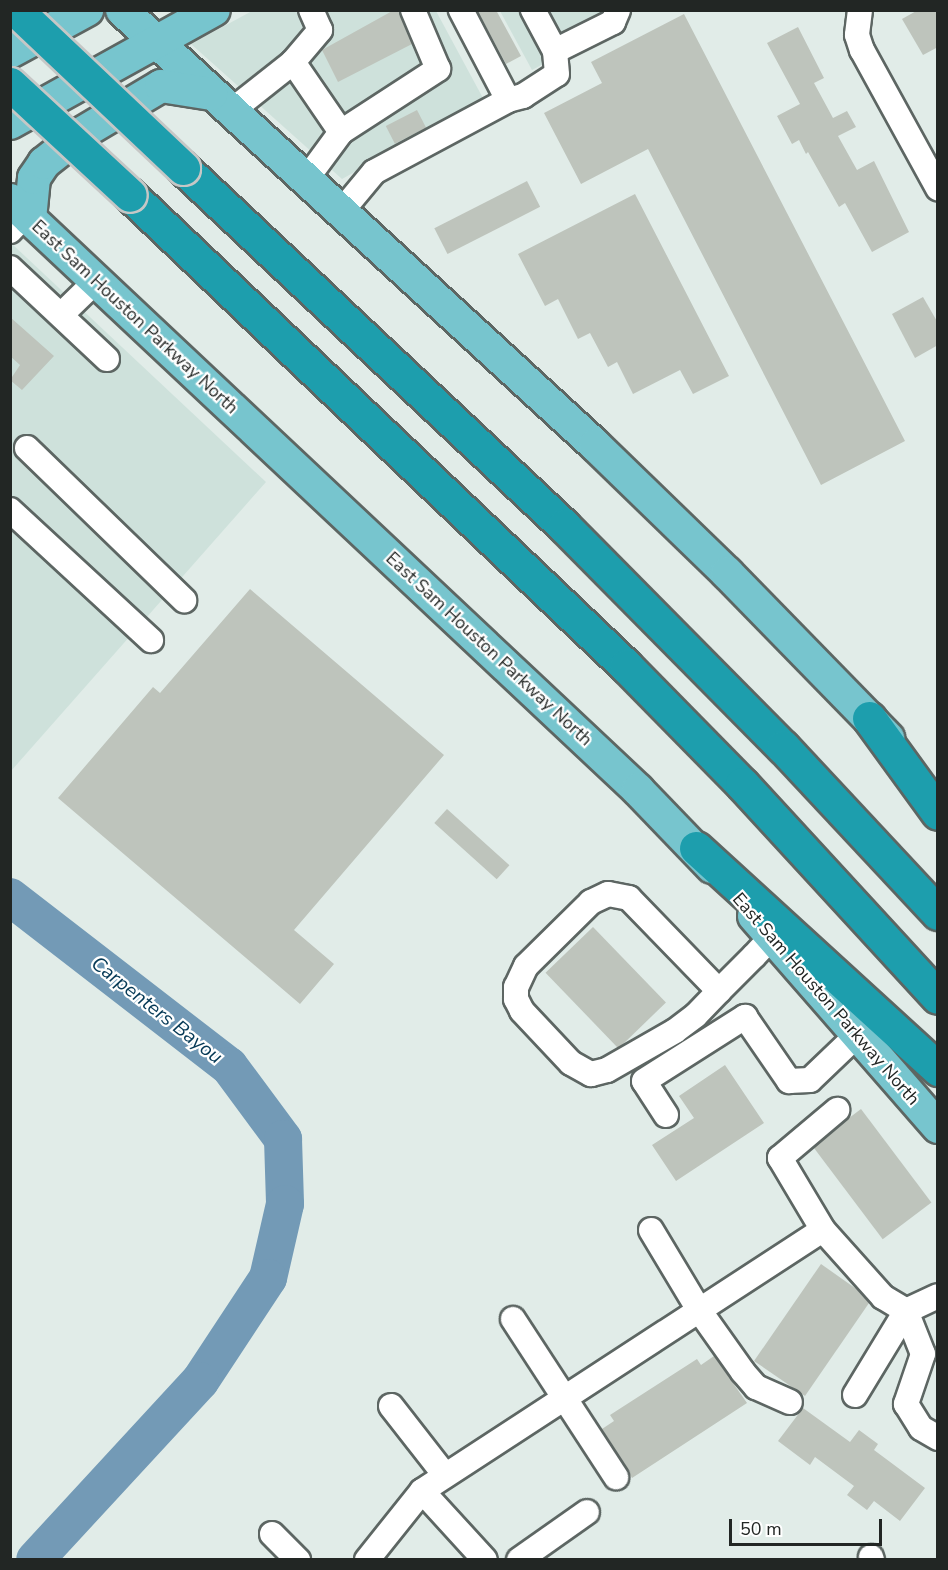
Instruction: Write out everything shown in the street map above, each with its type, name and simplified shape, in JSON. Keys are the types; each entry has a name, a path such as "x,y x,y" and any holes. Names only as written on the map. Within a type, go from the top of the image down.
{"highway":[{"path":"16,10 564,526 783,747 938,913"},
{"path":"10,84 626,666 742,784 938,997"},
{"path":"869,718 938,813"},
{"path":"696,848 938,1069"}],"main road":[{"path":"10,52 87,10"},
{"path":"122,10 305,181 595,445 869,718 938,791"},
{"path":"10,123 214,10"},
{"path":"19,216 34,178 44,163 82,133 162,86 221,103"},
{"name":"East Sam Houston Parkway North","path":"19,216 97,280 696,848 856,1036 938,1127"}],"street":[{"path":"221,103 293,62 320,30 311,10"},
{"path":"305,181 341,132 438,69 412,10"},
{"path":"461,10 508,100"},
{"path":"340,213 374,172 508,100 523,96 557,74 555,51 533,10"},
{"path":"555,51 613,22 618,10"},
{"path":"859,14 857,35 862,50 938,188"},
{"path":"293,62 341,132"},
{"path":"10,268 107,358"},
{"path":"61,315 97,280"},
{"path":"27,448 184,600"},
{"path":"10,510 151,640"},
{"path":"719,991 629,898 608,894 591,902 526,966 516,987 516,999 522,1011 571,1063 591,1074 607,1070 675,1031 719,991 772,937"},
{"path":"666,1115 644,1081 745,1017 789,1082 810,1080 856,1036"},
{"path":"837,1110 780,1158 823,1230 883,1297 906,1311 923,1354 906,1404 921,1428 938,1438"},
{"path":"651,1230 699,1310 756,1387 790,1402"},
{"path":"367,1560 422,1491 823,1230"},
{"path":"855,1395 906,1311 938,1296"},
{"path":"513,1319 562,1400 616,1477"},
{"path":"392,1406 445,1475"},
{"path":"422,1491 485,1560"},
{"path":"519,1560 587,1512"},
{"path":"272,1534 298,1560"}],"shaded area":[{"path":"252,11 436,11 484,100 342,179 191,44"},
{"path":"500,11 628,11 631,17 532,70"},
{"path":"11,243 266,482 11,771"}],"building":[{"path":"394,10 399,10 412,44 338,82 322,50"},
{"path":"477,10 496,10 521,56 506,64"},
{"path":"918,10 938,10 938,47 923,55 902,19"},
{"path":"684,14 905,441 821,485 648,149 581,184 544,113 602,83 591,62"},
{"path":"798,27 824,78 814,83 833,118 847,111 856,127 838,136 857,170 874,161 909,232 872,252 845,203 839,207 808,152 806,154 799,140 792,144 777,116 800,104 767,43"},
{"path":"417,110 426,128 395,144 386,126"},
{"path":"527,181 540,207 448,254 434,228"},
{"path":"635,194 729,376 693,394 680,370 633,394 617,362 608,367 590,333 578,339 558,299 545,306 518,254"},
{"path":"923,297 938,323 938,345 915,358 892,314"},
{"path":"10,317 54,356 22,390 10,380 20,365 10,356"},
{"path":"250,589 444,755 294,930 334,964 300,1004 58,798 153,687 160,693"},
{"path":"447,809 509,865 497,879 434,823"},
{"path":"593,927 666,1003 618,1048 546,973"},
{"path":"725,1065 764,1123 676,1181 652,1145 694,1118 679,1096"},
{"path":"861,1109 931,1202 883,1239 812,1146"},
{"path":"821,1264 855,1288 869,1303 805,1396 754,1361"},
{"path":"714,1356 747,1403 632,1478 602,1429 614,1421 610,1415 697,1359 701,1365"},
{"path":"803,1408 850,1442 859,1430 878,1444 874,1450 925,1488 900,1521 874,1501 867,1510 847,1495 854,1486 815,1457 810,1465 778,1441"}],"waterway":[{"name":"Carpenters Bayou","path":"10,897 229,1066 283,1139 285,1204 268,1278 200,1381 35,1560"}]}
